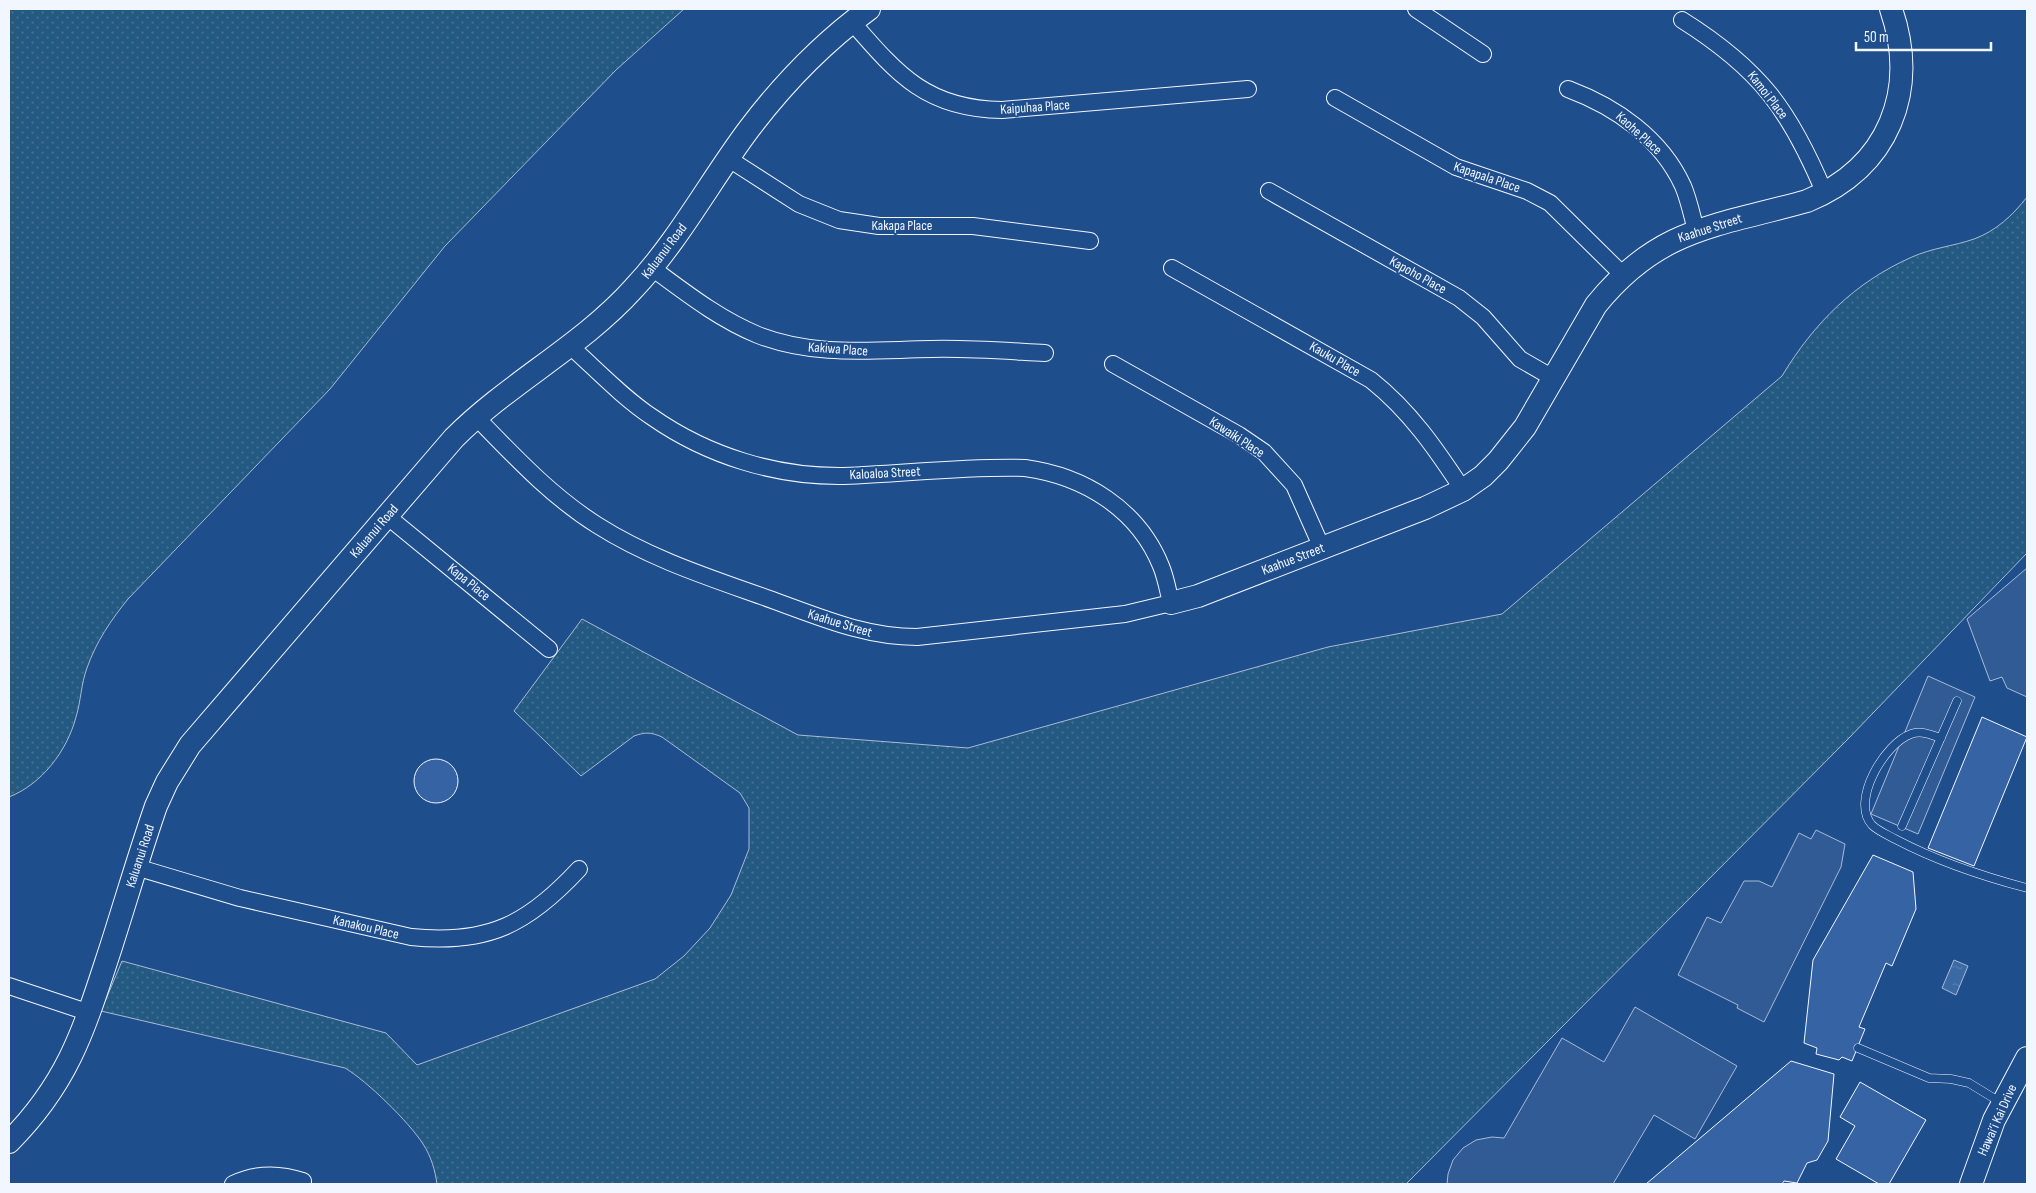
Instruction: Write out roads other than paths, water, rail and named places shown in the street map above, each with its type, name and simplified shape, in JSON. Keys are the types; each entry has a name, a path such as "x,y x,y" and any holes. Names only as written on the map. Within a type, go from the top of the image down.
{"street":[{"path":"1416,9 1483,54"},
{"name":"Kaahue Street","path":"476,417 551,491 597,525 622,540 678,566 851,628 882,635 934,636 1125,614 1198,596 1425,508 1463,490 1488,471 1513,445 1596,305 1623,275 1654,250 1696,230 1807,201 1825,194 1842,184 1870,157 1881,141 1894,115 1901,87 1903,68 1898,28 1891,9"},
{"name":"Kaipuhaa Place","path":"860,16 888,64 912,84 940,99 970,108 1002,110 1248,89"},
{"name":"Kaluanui Road","path":"9,1142 35,1114 54,1088 79,1042 160,798 190,745 443,450 476,417 513,386 569,345 613,309 652,268 748,129 802,68 860,16"},
{"name":"Kamoi Place","path":"1682,20 1746,66 1768,90 1800,140 1825,194"},
{"name":"Kaohe Place","path":"1568,89 1614,111 1653,143 1675,170 1684,188 1696,230"},
{"name":"Kapapala Place","path":"1335,98 1456,167 1527,190 1550,203 1623,275"},
{"name":"Kakapa Place","path":"729,159 799,204 833,217 860,224 899,227 973,226 1090,241"},
{"name":"Kapoho Place","path":"1269,191 1459,298 1483,317 1520,359 1552,378"},
{"name":"Kakiwa Place","path":"652,268 698,302 737,326 804,348 843,352 932,348 1045,353"},
{"name":"Kauku Place","path":"1172,268 1371,380 1389,394 1417,423 1463,490"},
{"name":"Kaloaloa Street","path":"569,345 651,417 701,446 756,465 785,471 843,476 1025,468 1054,473 1081,483 1114,504 1142,533 1162,568 1171,603"},
{"name":"Kawaiki Place","path":"1113,364 1239,435 1264,452 1294,485 1322,548"},
{"name":"Kapa Place","path":"387,516 549,649"},
{"name":"Kanakou Place","path":"136,867 240,898 411,937 438,940 478,936 515,922 549,900 579,869"},
{"path":"9,986 90,1012"},
{"name":"Hawai’i Kai Drive","path":"1971,1184 1981,1152 2002,1103 2027,1058"},
{"path":"233,1184 266,1175 291,1177 303,1181"}],"lane":[{"path":"1902,826 1956,701"},
{"path":"1941,738 1920,732 1904,737 1887,755 1868,783 1863,803 1865,814 1878,829 1922,853 1991,879 2027,888"},
{"path":"1858,1048 1929,1078 1951,1078 1969,1083 2002,1103"}],"water":[{"path":"1954,960 1968,966 1956,995 1942,988"}]}
